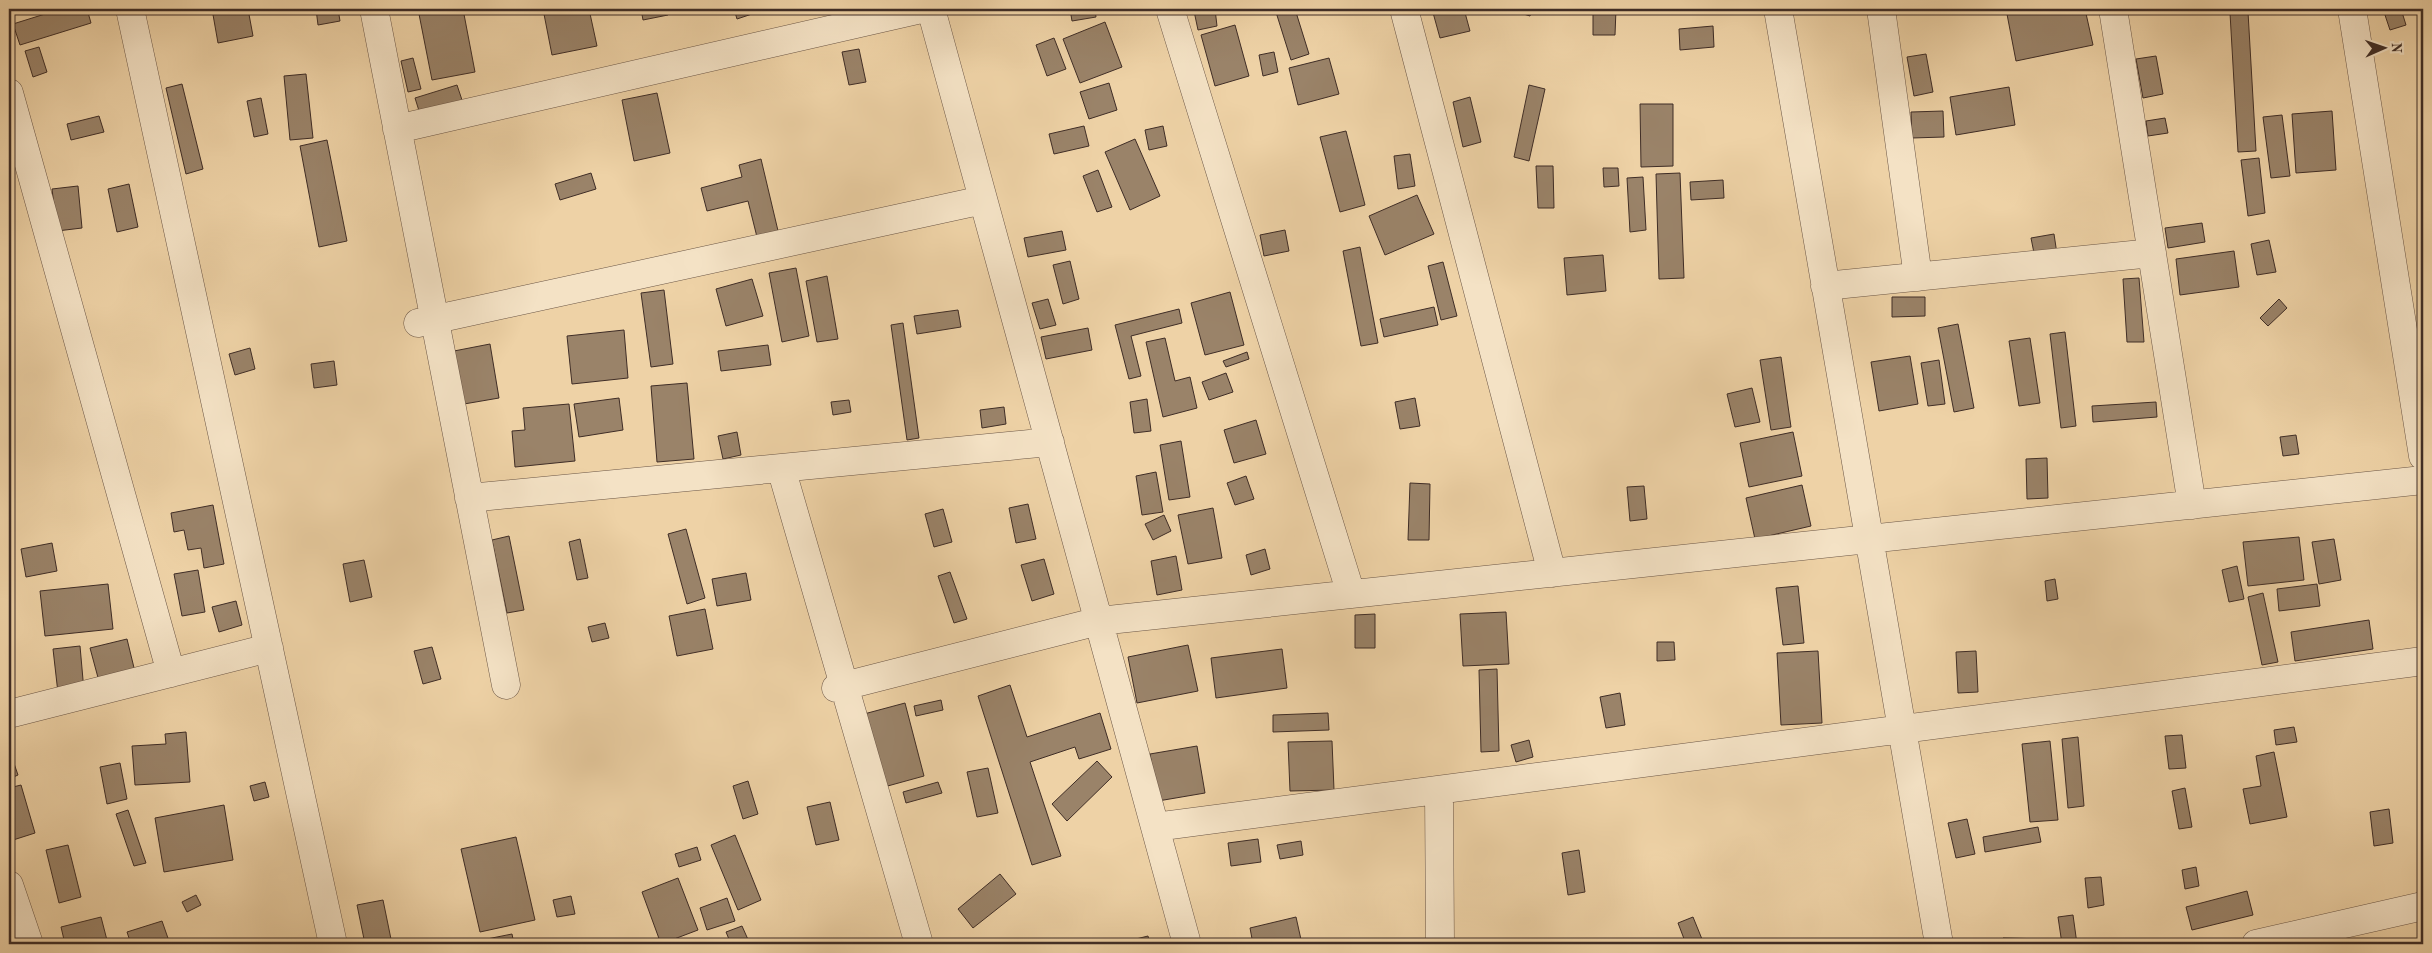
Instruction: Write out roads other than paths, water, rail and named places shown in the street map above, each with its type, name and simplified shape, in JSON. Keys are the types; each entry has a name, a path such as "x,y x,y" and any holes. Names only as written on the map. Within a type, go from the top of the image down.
{"street":[{"path":"130,9 333,944"},
{"path":"374,9 397,129 426,321 469,498 506,685"},
{"path":"397,129 921,9"},
{"path":"930,9 1188,944"},
{"path":"1170,9 1351,594"},
{"path":"1404,9 1552,573"},
{"path":"1778,9 1939,944"},
{"path":"1881,9 1918,277"},
{"path":"2113,9 2192,505"},
{"path":"2352,9 2423,456"},
{"path":"9,93 171,673"},
{"path":"426,321 983,200"},
{"path":"1826,286 2152,253"},
{"path":"469,498 1050,442"},
{"path":"782,468 840,687 919,944"},
{"path":"840,687 1099,621 2423,480"},
{"path":"9,714 269,648"},
{"path":"1155,827 2423,661"},
{"path":"1439,790 1440,944"},
{"path":"9,885 29,944"},
{"path":"2256,944 2423,906"}]}
